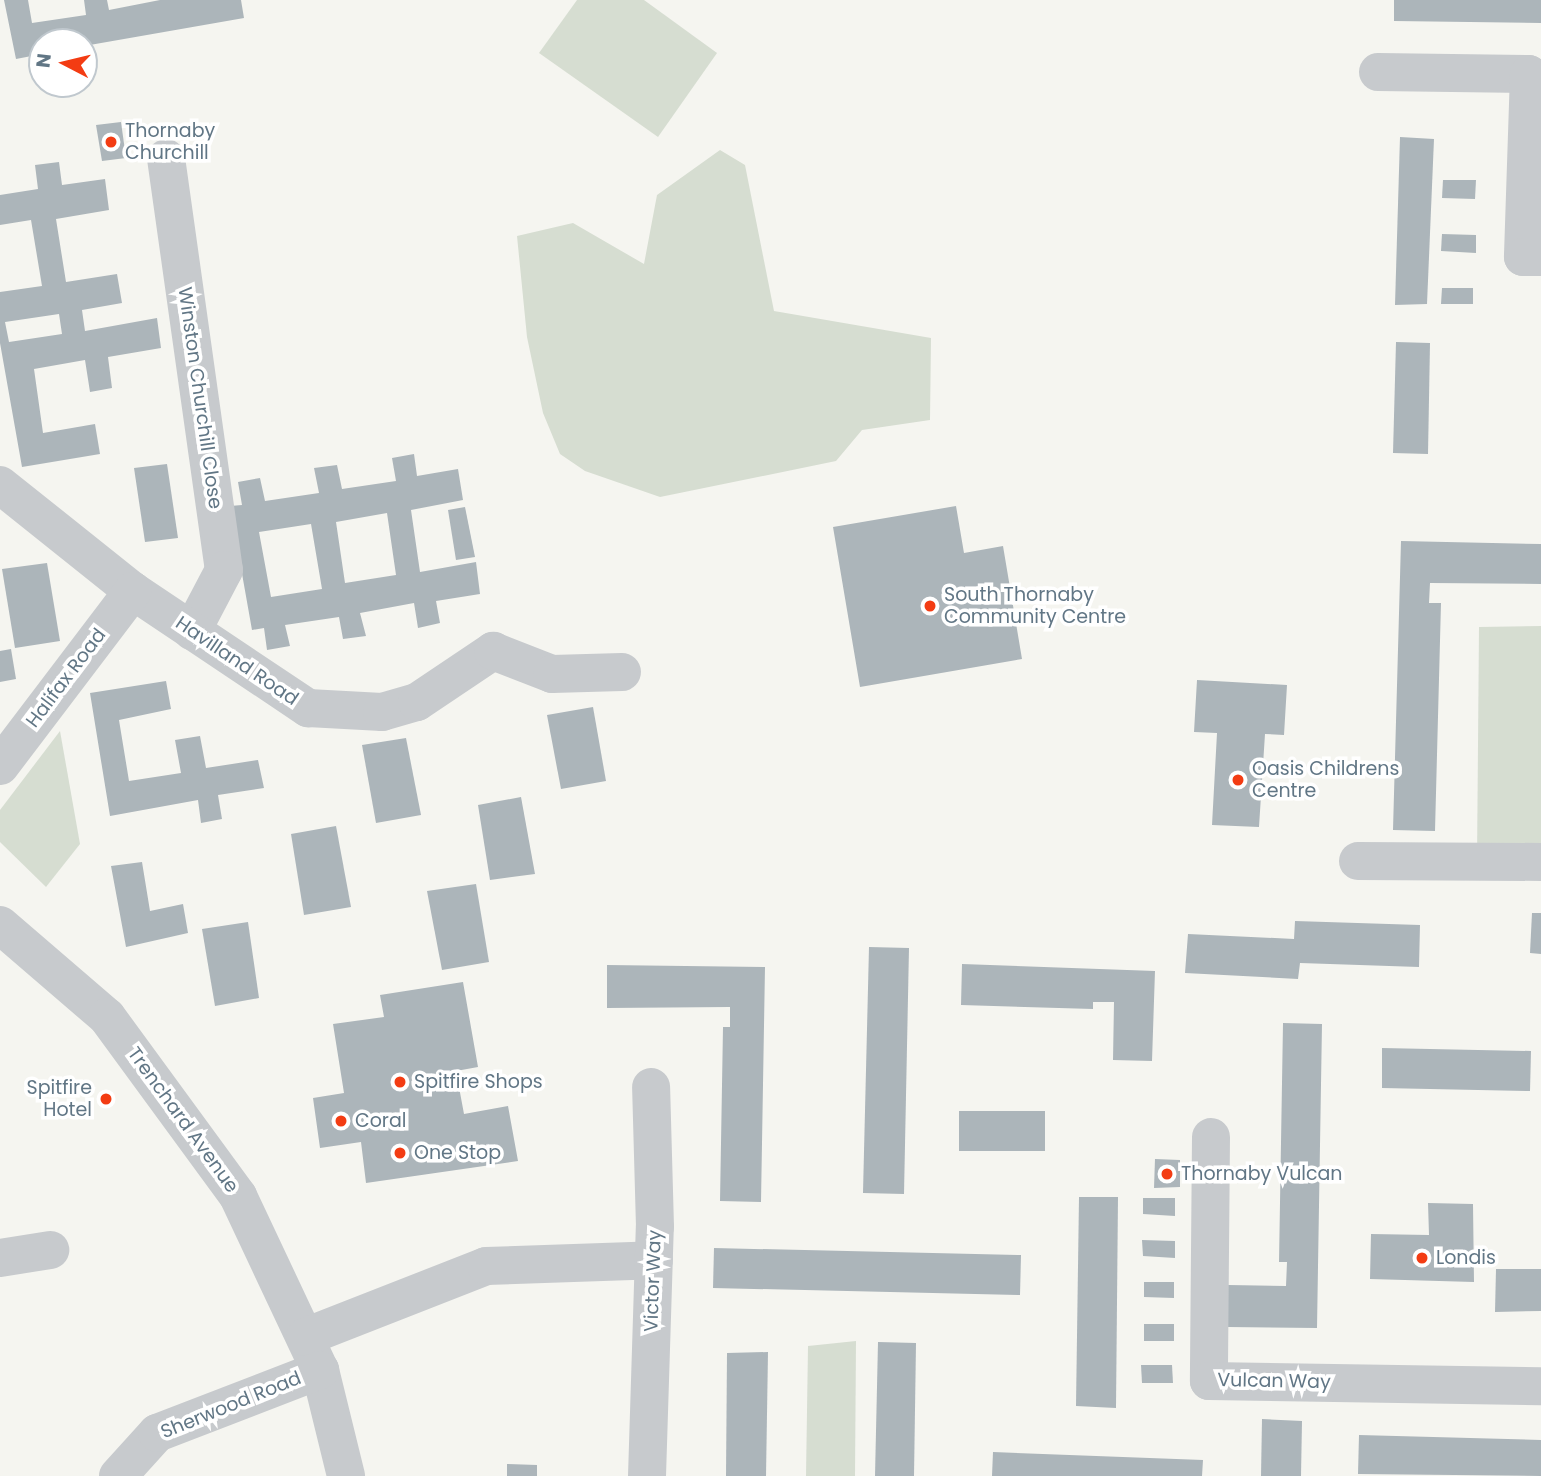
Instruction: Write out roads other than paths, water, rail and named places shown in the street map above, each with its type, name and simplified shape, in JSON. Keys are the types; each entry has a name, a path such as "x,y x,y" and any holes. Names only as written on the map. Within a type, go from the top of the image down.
{"street":[{"path":"1378,72 1528,74 1523,257 1541,257"},
{"name":"Winston Churchill Close","path":"166,158 224,570 192,631"},
{"name":"Havilland Road","path":"0,485 133,591 308,708 341,713 417,702 493,651 552,674 622,672"},
{"name":"Halifax Road","path":"0,766 133,591"},
{"path":"1358,860 1541,862"},
{"name":"Trenchard Avenue","path":"0,925 107,1017 192,1128 238,1196 312,1354 346,1476"},
{"name":"Victor Way","path":"647,1476 654,1260 651,1087"},
{"name":"Vulcan Way","path":"1210,1137 1209,1381 1541,1386"},
{"path":"0,1258 50,1250"},
{"name":"Sherwood Road","path":"118,1476 157,1433 486,1266 654,1260"}],"place":[{"name":"Thornaby Churchill","path":"111,142"},
{"name":"South Thornaby Community Centre","path":"930,606"},
{"name":"Oasis Childrens Centre","path":"1238,780"},
{"name":"Spitfire Shops","path":"400,1082"},
{"name":"Spitfire Hotel","path":"106,1099"},
{"name":"Coral","path":"341,1121"},
{"name":"One Stop","path":"400,1153"},
{"name":"Thornaby Vulcan","path":"1167,1174"},
{"name":"Londis","path":"1422,1258"}]}
